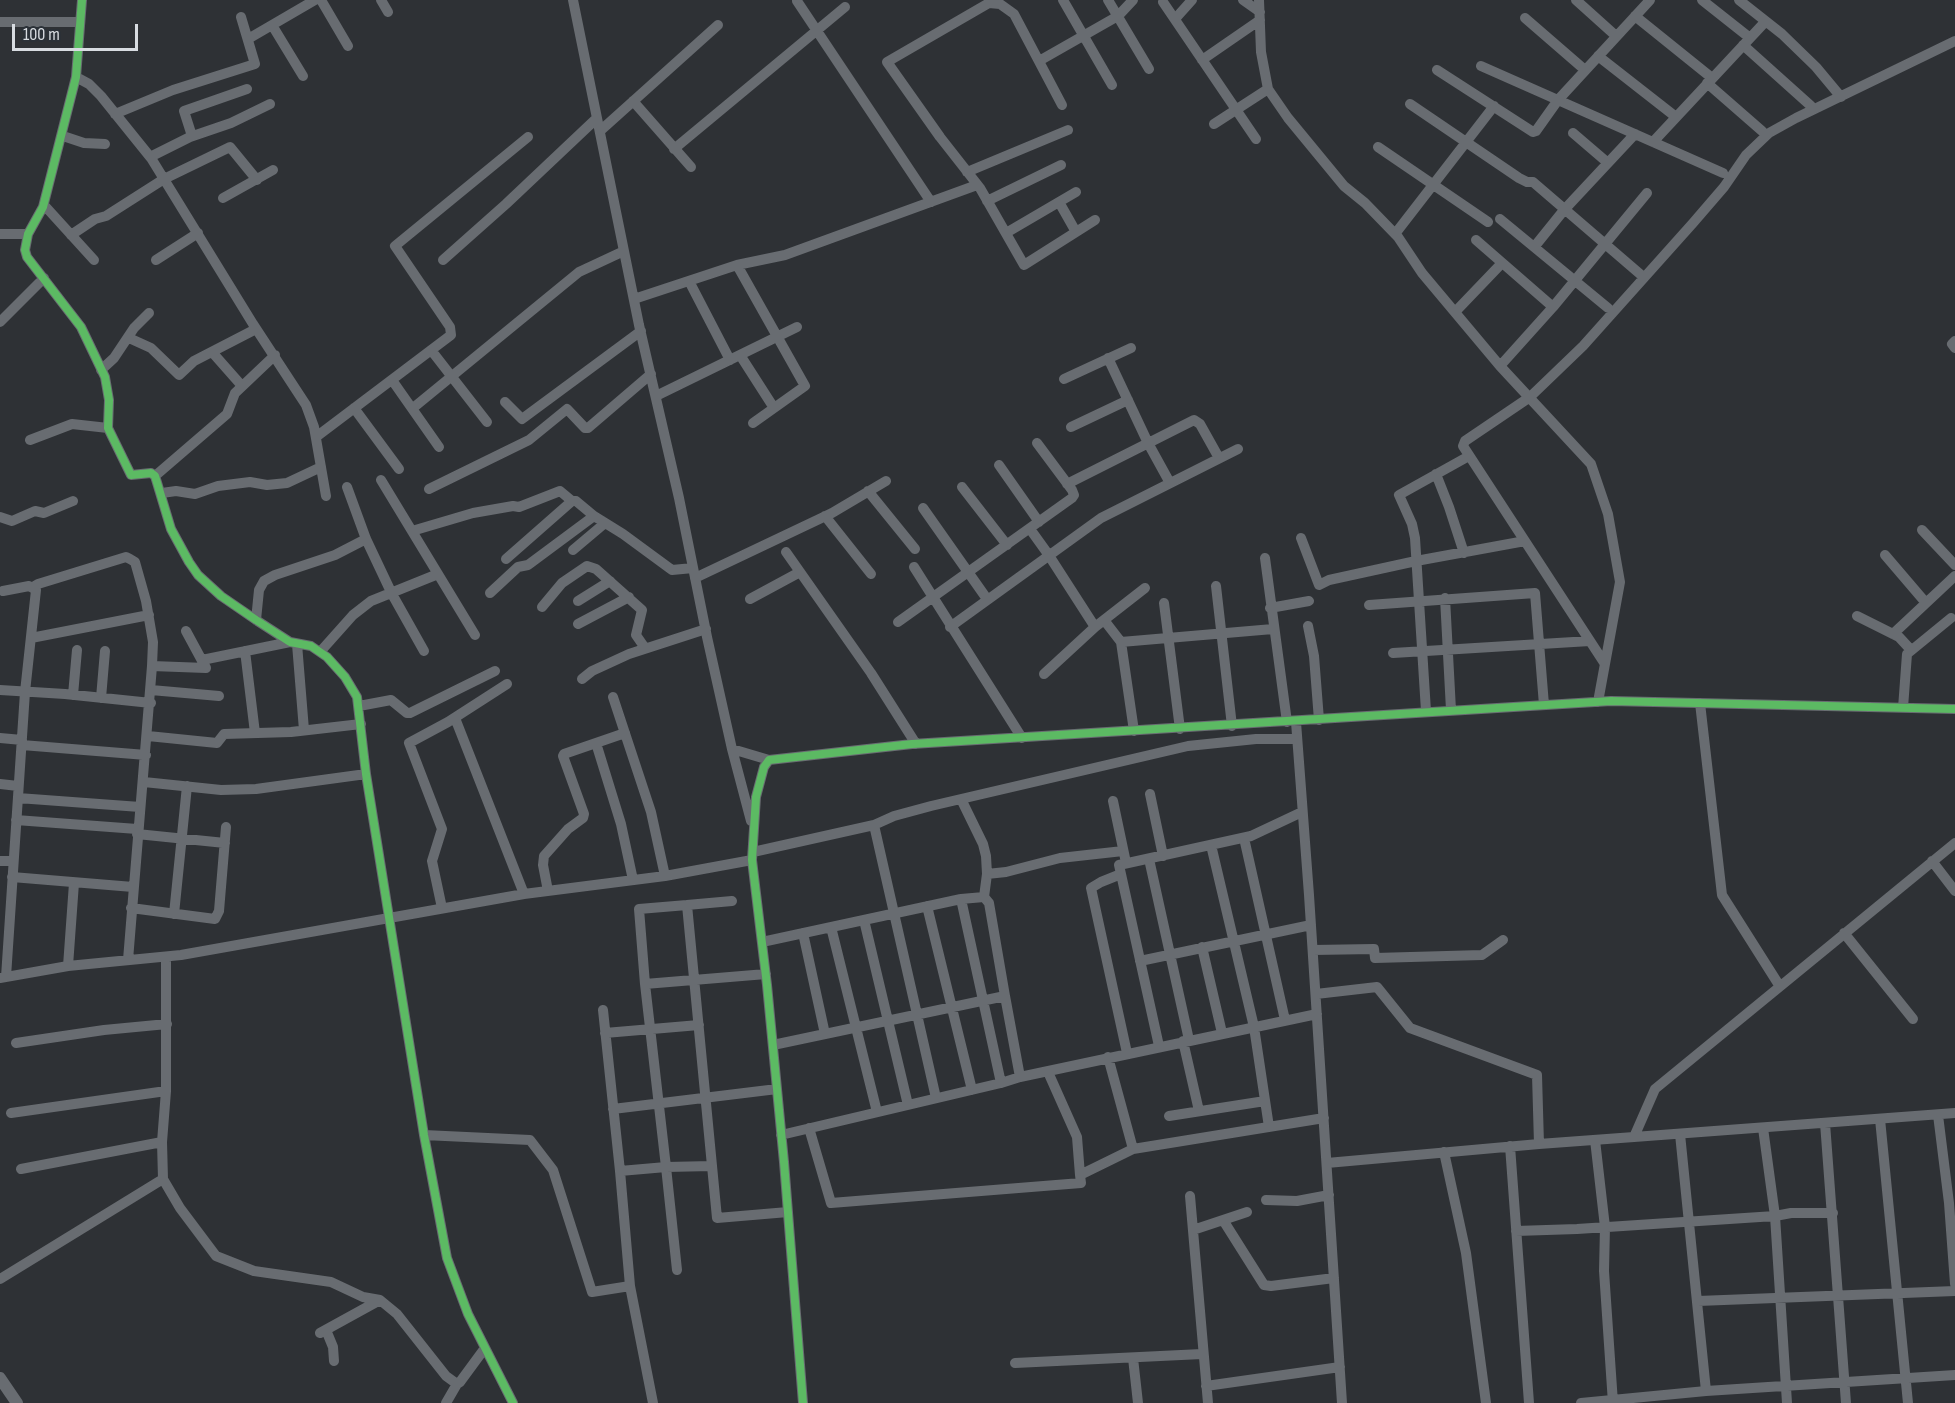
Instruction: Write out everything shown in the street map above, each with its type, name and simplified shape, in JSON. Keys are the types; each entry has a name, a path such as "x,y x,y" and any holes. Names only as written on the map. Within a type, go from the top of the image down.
{"street":[{"path":"82,0 76,77 44,205 28,234 25,250 27,257 81,327 105,377 108,428 131,475 151,473 155,476 171,529 189,562 221,596 293,643"},
{"path":"248,39 315,0"},
{"path":"321,0 348,46"},
{"path":"381,0 388,12"},
{"path":"573,0 634,299 732,749 753,830"},
{"path":"1063,0 1112,85"},
{"path":"1108,0 1149,69"},
{"path":"1039,61 1118,16 1133,0"},
{"path":"1175,19 1192,0"},
{"path":"1243,0 1260,16"},
{"path":"1259,0 1261,52 1268,89 1297,130 1344,186 1365,203 1395,234 1422,273 1500,366 1591,464 1608,514 1620,582 1598,702"},
{"path":"1576,0 1616,36"},
{"path":"1702,0 1811,106"},
{"path":"1739,0 1782,34 1816,67 1841,97"},
{"path":"797,1 931,202"},
{"path":"1437,70 1533,132 1558,100 1648,1"},
{"path":"1163,2 1256,139"},
{"path":"1062,105 1014,14 1000,4 989,3 887,62 977,185 1024,264 1095,220"},
{"path":"674,149 845,7"},
{"path":"1202,60 1260,16"},
{"path":"1635,16 1710,81 1762,131"},
{"path":"115,114 173,90 255,64 241,17"},
{"path":"1525,18 1585,70"},
{"path":"0,21 80,22"},
{"path":"1653,142 1765,22"},
{"path":"272,25 303,76"},
{"path":"600,131 718,25"},
{"path":"1605,664 1463,447 1465,441 1530,397 1598,331 1718,195 1746,155 1773,130 1955,41"},
{"path":"1598,56 1676,117"},
{"path":"1481,66 1723,173"},
{"path":"76,77 89,84 150,157 256,329 306,405 316,437 326,496"},
{"path":"192,136 184,111 247,89"},
{"path":"1214,124 1268,89"},
{"path":"633,101 691,167"},
{"path":"150,157 192,136 231,123 270,104"},
{"path":"1410,104 1519,178 1533,182 1640,274"},
{"path":"1395,234 1494,106"},
{"path":"443,260 597,118"},
{"path":"967,172 1068,130"},
{"path":"1573,133 1608,163"},
{"path":"1534,246 1564,210 1635,134"},
{"path":"63,136 84,143 105,144"},
{"path":"316,437 451,335 452,332 395,246 528,137"},
{"path":"71,235 94,219 106,216 164,179 230,147 257,180"},
{"path":"1378,147 1534,246 1608,308"},
{"path":"987,201 1061,165"},
{"path":"223,198 273,170"},
{"path":"634,299 737,265 785,255 977,185"},
{"path":"1006,233 1076,192"},
{"path":"1500,366 1576,280 1647,193"},
{"path":"1059,202 1076,232"},
{"path":"44,205 94,260"},
{"path":"156,260 198,233"},
{"path":"0,234 28,234"},
{"path":"1476,240 1553,307"},
{"path":"413,408 579,272 624,251"},
{"path":"1456,311 1502,263"},
{"path":"737,265 805,386 753,423"},
{"path":"0,322 44,278"},
{"path":"689,281 735,357 774,408"},
{"path":"101,370 114,358 134,328 149,313"},
{"path":"656,396 797,327"},
{"path":"129,338 151,348 179,375 194,361 256,329"},
{"path":"505,402 522,419 641,331"},
{"path":"1955,341 1952,344 1955,348"},
{"path":"1064,379 1131,348"},
{"path":"431,350 487,422"},
{"path":"212,352 242,386"},
{"path":"155,476 226,414 235,393 275,355"},
{"path":"1108,358 1148,443 1170,483"},
{"path":"429,489 529,440 567,409 585,428 588,428 651,374"},
{"path":"392,380 439,447"},
{"path":"1071,427 1128,400"},
{"path":"354,408 399,469"},
{"path":"1067,483 1194,420 1200,424 1219,458"},
{"path":"30,440 72,424 108,428"},
{"path":"898,622 1072,498 1074,495 1067,483 1037,443"},
{"path":"950,627 1048,554 1101,518 1238,448"},
{"path":"1426,711 1412,524 1399,495 1469,456"},
{"path":"999,465 1039,522"},
{"path":"162,494 176,491 195,495 218,486 250,482 267,485 287,483 321,467"},
{"path":"1436,474 1464,553"},
{"path":"381,480 475,635"},
{"path":"412,531 473,513 519,507 560,491 672,570 694,573 825,516 886,481"},
{"path":"347,487 366,539 392,594 424,651"},
{"path":"962,487 1007,545"},
{"path":"868,491 915,549"},
{"path":"0,517 12,521 34,511 44,513 73,501"},
{"path":"506,559 572,501"},
{"path":"923,508 987,600"},
{"path":"490,593 518,567 528,565 594,516"},
{"path":"825,516 871,574"},
{"path":"573,550 605,523"},
{"path":"1030,529 1100,624 1121,642 1134,731"},
{"path":"1922,530 1955,565"},
{"path":"1301,538 1319,585 1329,580 1416,561 1525,541"},
{"path":"256,620 259,590 264,581 275,575 335,555 366,539"},
{"path":"786,552 871,673 916,744"},
{"path":"1885,555 1926,603"},
{"path":"1,589 33,587 126,557 135,562 149,615 153,642 148,736 137,832 128,960"},
{"path":"1265,558 1270,608 1297,740 1342,1403"},
{"path":"542,607 562,582 586,566 596,569 642,610 636,635 645,648"},
{"path":"914,567 1022,738"},
{"path":"750,599 800,572"},
{"path":"320,652 353,615 371,601 438,574"},
{"path":"1893,634 1955,576"},
{"path":"579,601 610,581"},
{"path":"1216,586 1232,726"},
{"path":"33,587 36,590 25,692 3,977 68,966 166,957 524,894 665,876 874,825 894,816 961,799 1188,746 1256,739 1297,740"},
{"path":"1044,674 1145,588"},
{"path":"1369,605 1535,593 1544,705"},
{"path":"578,624 628,597"},
{"path":"1445,598 1451,710"},
{"path":"1270,608 1309,601"},
{"path":"1164,603 1180,729"},
{"path":"31,638 149,615"},
{"path":"1857,616 1899,637 1911,650"},
{"path":"1903,708 1907,654 1951,618"},
{"path":"1308,626 1314,656 1319,720"},
{"path":"582,678 612,660 706,628"},
{"path":"1121,642 1274,629"},
{"path":"152,666 206,668 186,632"},
{"path":"1393,653 1590,641"},
{"path":"293,643 304,730"},
{"path":"202,660 293,643 311,646 327,657 345,677 357,697 366,774 424,1135 447,1258 468,1314 513,1403"},
{"path":"73,695 78,650"},
{"path":"101,698 105,651"},
{"path":"244,651 255,733"},
{"path":"358,706 391,700 410,713 495,671"},
{"path":"442,908 432,861 442,829 409,743 455,718 507,684"},
{"path":"0,690 150,703"},
{"path":"151,690 219,696"},
{"path":"613,697 651,812 665,876"},
{"path":"732,749 769,760 916,744 1598,702 1955,709"},
{"path":"1700,703 1722,895 1779,985"},
{"path":"455,718 524,894"},
{"path":"148,736 217,743 225,734 304,730 361,724"},
{"path":"548,891 543,865 544,856 568,829 583,818 584,814 563,756 566,752 625,733"},
{"path":"0,738 146,755"},
{"path":"596,743 621,824 633,880"},
{"path":"769,760 764,767 756,797 752,856 773,1045 803,1403"},
{"path":"144,782 221,790 256,789 366,774"},
{"path":"0,784 18,786"},
{"path":"174,914 187,786"},
{"path":"1150,794 1163,856"},
{"path":"18,798 140,807"},
{"path":"961,799 983,844 987,864 984,897 989,903 1020,1077"},
{"path":"1113,801 1126,864"},
{"path":"1159,1046 1119,866 1251,836 1302,812"},
{"path":"16,820 225,843"},
{"path":"874,825 936,1098"},
{"path":"131,908 211,919 217,916 226,827"},
{"path":"1244,838 1285,1020"},
{"path":"1634,1137 1655,1089 1955,843"},
{"path":"1211,845 1254,1027 1269,1127"},
{"path":"987,874 1006,872 1060,858 1123,850"},
{"path":"1149,859 1170,954 1199,1111"},
{"path":"0,861 13,861"},
{"path":"1932,861 1955,891"},
{"path":"1121,874 1091,888 1127,1053"},
{"path":"12,878 133,887"},
{"path":"68,966 74,883"},
{"path":"762,942 961,899 984,897"},
{"path":"961,899 1001,1083"},
{"path":"677,1270 645,984 639,909 732,901"},
{"path":"687,904 717,1218 788,1212"},
{"path":"927,906 972,1090"},
{"path":"864,920 908,1105"},
{"path":"1140,961 1311,925"},
{"path":"831,927 877,1112"},
{"path":"803,933 825,1034"},
{"path":"1844,933 1914,1019"},
{"path":"1313,950 1374,949 1375,958 1482,955 1503,940"},
{"path":"1202,948 1222,1033"},
{"path":"166,957 167,1024 166,1091 162,1142 163,1179 180,1208 216,1256 254,1271 331,1282 363,1298 380,1300 397,1314 446,1376 456,1384"},
{"path":"645,984 766,974"},
{"path":"1316,994 1377,987 1410,1028 1537,1075 1539,1144"},
{"path":"773,1045 1005,996"},
{"path":"603,1010 630,1287 653,1403"},
{"path":"781,1135 1020,1077 1317,1014"},
{"path":"16,1043 104,1030 167,1024"},
{"path":"605,1033 699,1024"},
{"path":"1108,1058 1133,1149"},
{"path":"809,1128 831,1203 1081,1183 1077,1137 1047,1072"},
{"path":"613,1109 777,1089"},
{"path":"12,1113 166,1091"},
{"path":"1169,1116 1265,1101"},
{"path":"1327,1163 1510,1146 1955,1113"},
{"path":"1938,1115 1949,1203 1955,1284"},
{"path":"1080,1175 1133,1149 1324,1118"},
{"path":"1880,1119 1908,1403"},
{"path":"1825,1123 1846,1403"},
{"path":"1763,1128 1775,1216 1787,1403"},
{"path":"1680,1134 1706,1391"},
{"path":"424,1135 530,1140 553,1170 592,1292 630,1287"},
{"path":"1595,1140 1605,1227 1604,1271 1613,1402"},
{"path":"21,1169 162,1142"},
{"path":"1510,1146 1529,1403"},
{"path":"1444,1152 1466,1252 1486,1403"},
{"path":"620,1171 712,1166"},
{"path":"0,1280 163,1179"},
{"path":"1266,1200 1297,1201 1329,1195"},
{"path":"1190,1196 1208,1403"},
{"path":"1193,1230 1247,1212"},
{"path":"1516,1231 1690,1223 1791,1213 1833,1213"},
{"path":"1223,1220 1264,1285 1334,1278"},
{"path":"1698,1301 1955,1291"},
{"path":"334,1360 333,1347 323,1331 380,1300"},
{"path":"446,1403 456,1384 460,1382 485,1348"},
{"path":"1016,1363 1202,1354"},
{"path":"1133,1358 1138,1403"},
{"path":"1206,1386 1340,1367"},
{"path":"1581,1403 1613,1402 1706,1391 1955,1375"},
{"path":"0,1378 17,1403"}],"cycle path":[{"path":"82,0 76,77 43,207 28,234 25,250 27,257 81,327 105,377 109,400 108,428 131,475 151,473 155,476 171,529 198,575 221,596 290,642 311,646 327,657 345,677 357,697 366,774 424,1135 447,1258 468,1314 513,1403"},
{"path":"803,1403 784,1162 752,860 756,797 764,767 769,760 912,744 1611,701 1955,709"}]}
